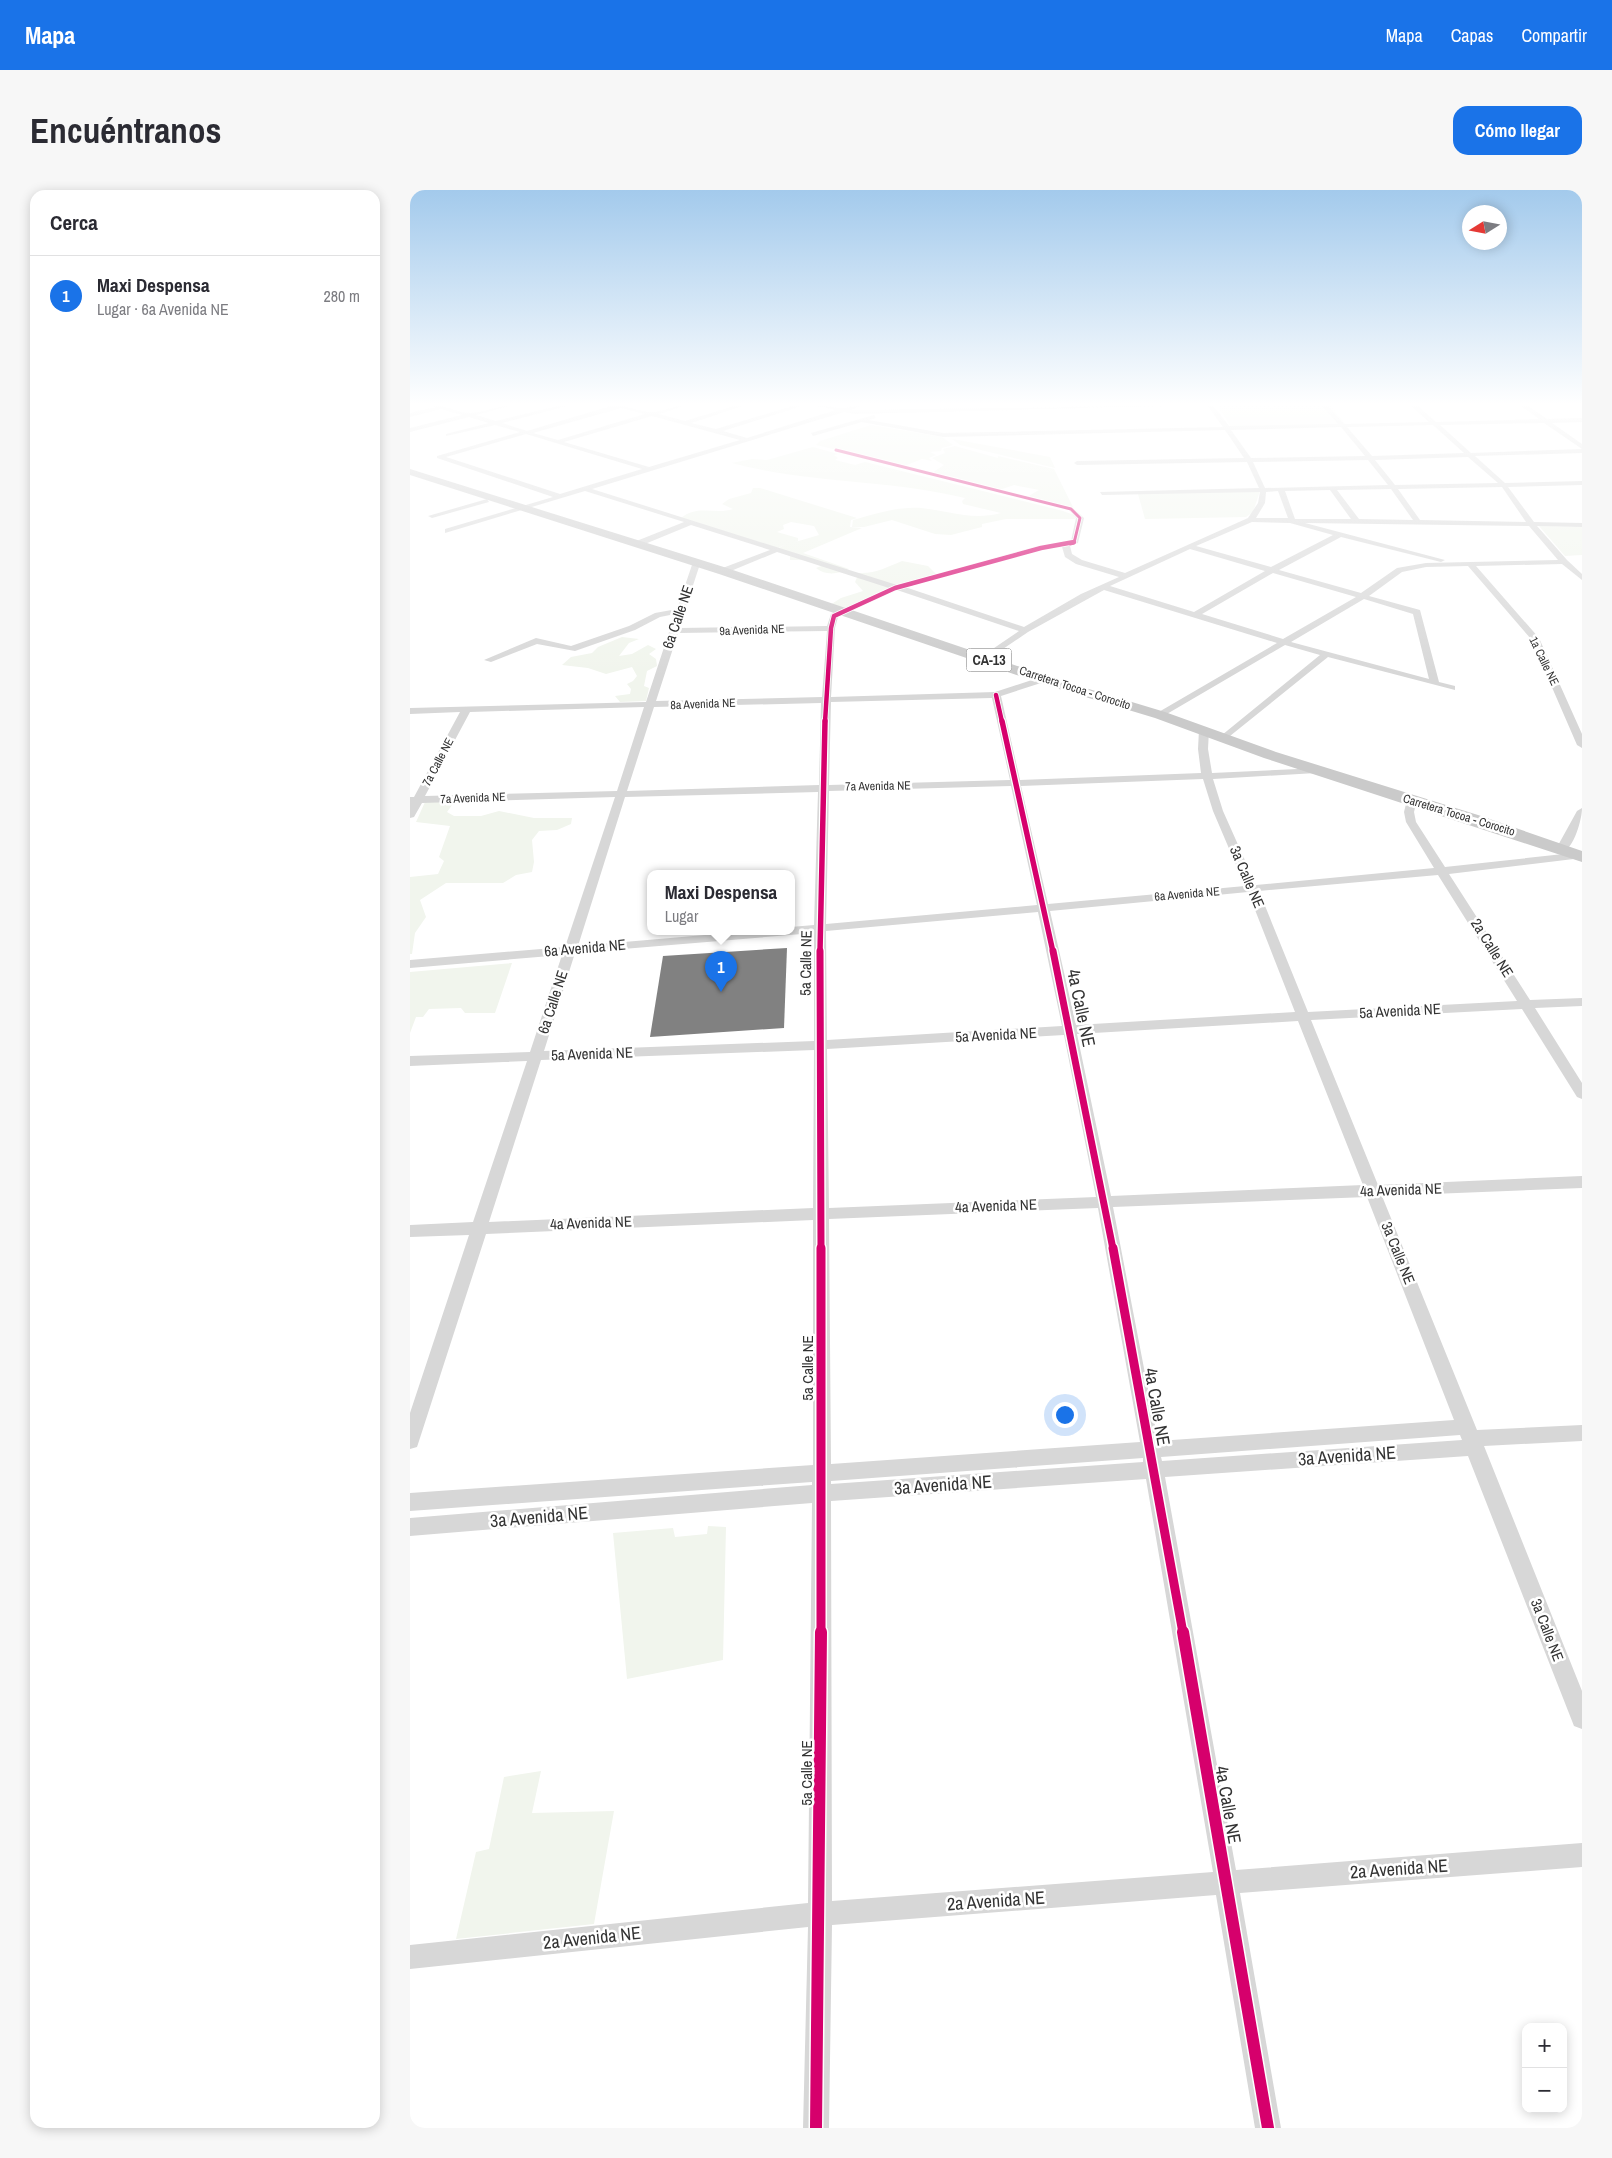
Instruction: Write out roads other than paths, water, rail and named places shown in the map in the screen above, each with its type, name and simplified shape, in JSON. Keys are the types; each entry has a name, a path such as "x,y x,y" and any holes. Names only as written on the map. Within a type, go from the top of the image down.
{"main road":[{"name":"Carretera Tocoa - Corocito","path":"473,495 637,544 695,568 723,571 836,618"},
{"name":"Carretera Tocoa - Corocito","path":"479,495 695,568 836,618 982,660 1039,682 1150,719 1575,856"},
{"name":"Carretera Tocoa - Corocito","path":"1039,682 1160,716 1204,735 1225,738 1310,771"}],"street":[{"path":"606,495 778,549 894,588 991,617 1025,630"},
{"path":"836,618 894,588 967,566 1041,548 1066,546 1074,543 1080,521 1079,515 1071,509 1017,495"},
{"path":"1251,520 1261,506 1262,495"},
{"path":"1283,495 1293,522"},
{"path":"1338,495 1357,522"},
{"path":"1400,495 1418,523"},
{"path":"1511,495 1532,525 1564,562 1582,578"},
{"path":"448,531 561,496"},
{"path":"432,516 487,501"},
{"path":"982,660 1025,630 1125,576 1251,520 1582,525"},
{"path":"637,544 691,522"},
{"path":"1293,522 1460,564"},
{"path":"1196,614 1270,570 1340,534"},
{"path":"1066,546 1068,555 1079,562 1125,576"},
{"path":"1189,546 1417,612 1435,683"},
{"path":"723,571 778,549"},
{"path":"1160,716 1363,596 1408,567 1564,562"},
{"name":"1a Calle NE","path":"1470,564 1535,638 1582,745"},
{"name":"6a Calle NE","path":"410,1441 695,568"},
{"path":"1104,587 1284,642 1452,688"},
{"path":"488,660 536,641 572,649 632,628 658,615 680,611"},
{"name":"9a Avenida NE","path":"674,631 836,618"},
{"name":"5a Calle NE","path":"816,2128 820,1914 822,1483 820,928 826,700 836,618"},
{"path":"1225,738 1326,654"},
{"name":"8a Avenida NE","path":"410,711 996,694 1039,682"},
{"name":"4a Calle NE","path":"996,694 1044,908 1105,1202 1268,2128"},
{"name":"7a Calle NE","path":"410,815 414,800 466,710"},
{"name":"3a Calle NE","path":"1204,735 1207,776 1224,824 1252,888 1582,1718"},
{"name":"7a Avenida NE","path":"414,800 1016,783 1310,771"},
{"name":"2a Calle NE","path":"1411,803 1411,822 1582,1094"},
{"path":"1575,856 1582,811"},
{"name":"6a Avenida NE","path":"795,930 1443,871 1575,856"},
{"name":"6a Avenida NE","path":"410,964 744,935"},
{"name":"5a Avenida NE","path":"410,1061 820,1045 1303,1016 1582,1002"},
{"name":"4a Avenida NE","path":"410,1231 1582,1182"},
{"name":"3a Avenida NE","path":"410,1527 822,1483 1153,1470 1471,1437 1582,1433"},
{"path":"410,1502 822,1483 1150,1449 1471,1437"},
{"name":"2a Avenida NE","path":"410,1956 820,1914 1582,1855"}],"place":[{"name":"Maxi Despensa","path":"721,992"}]}
